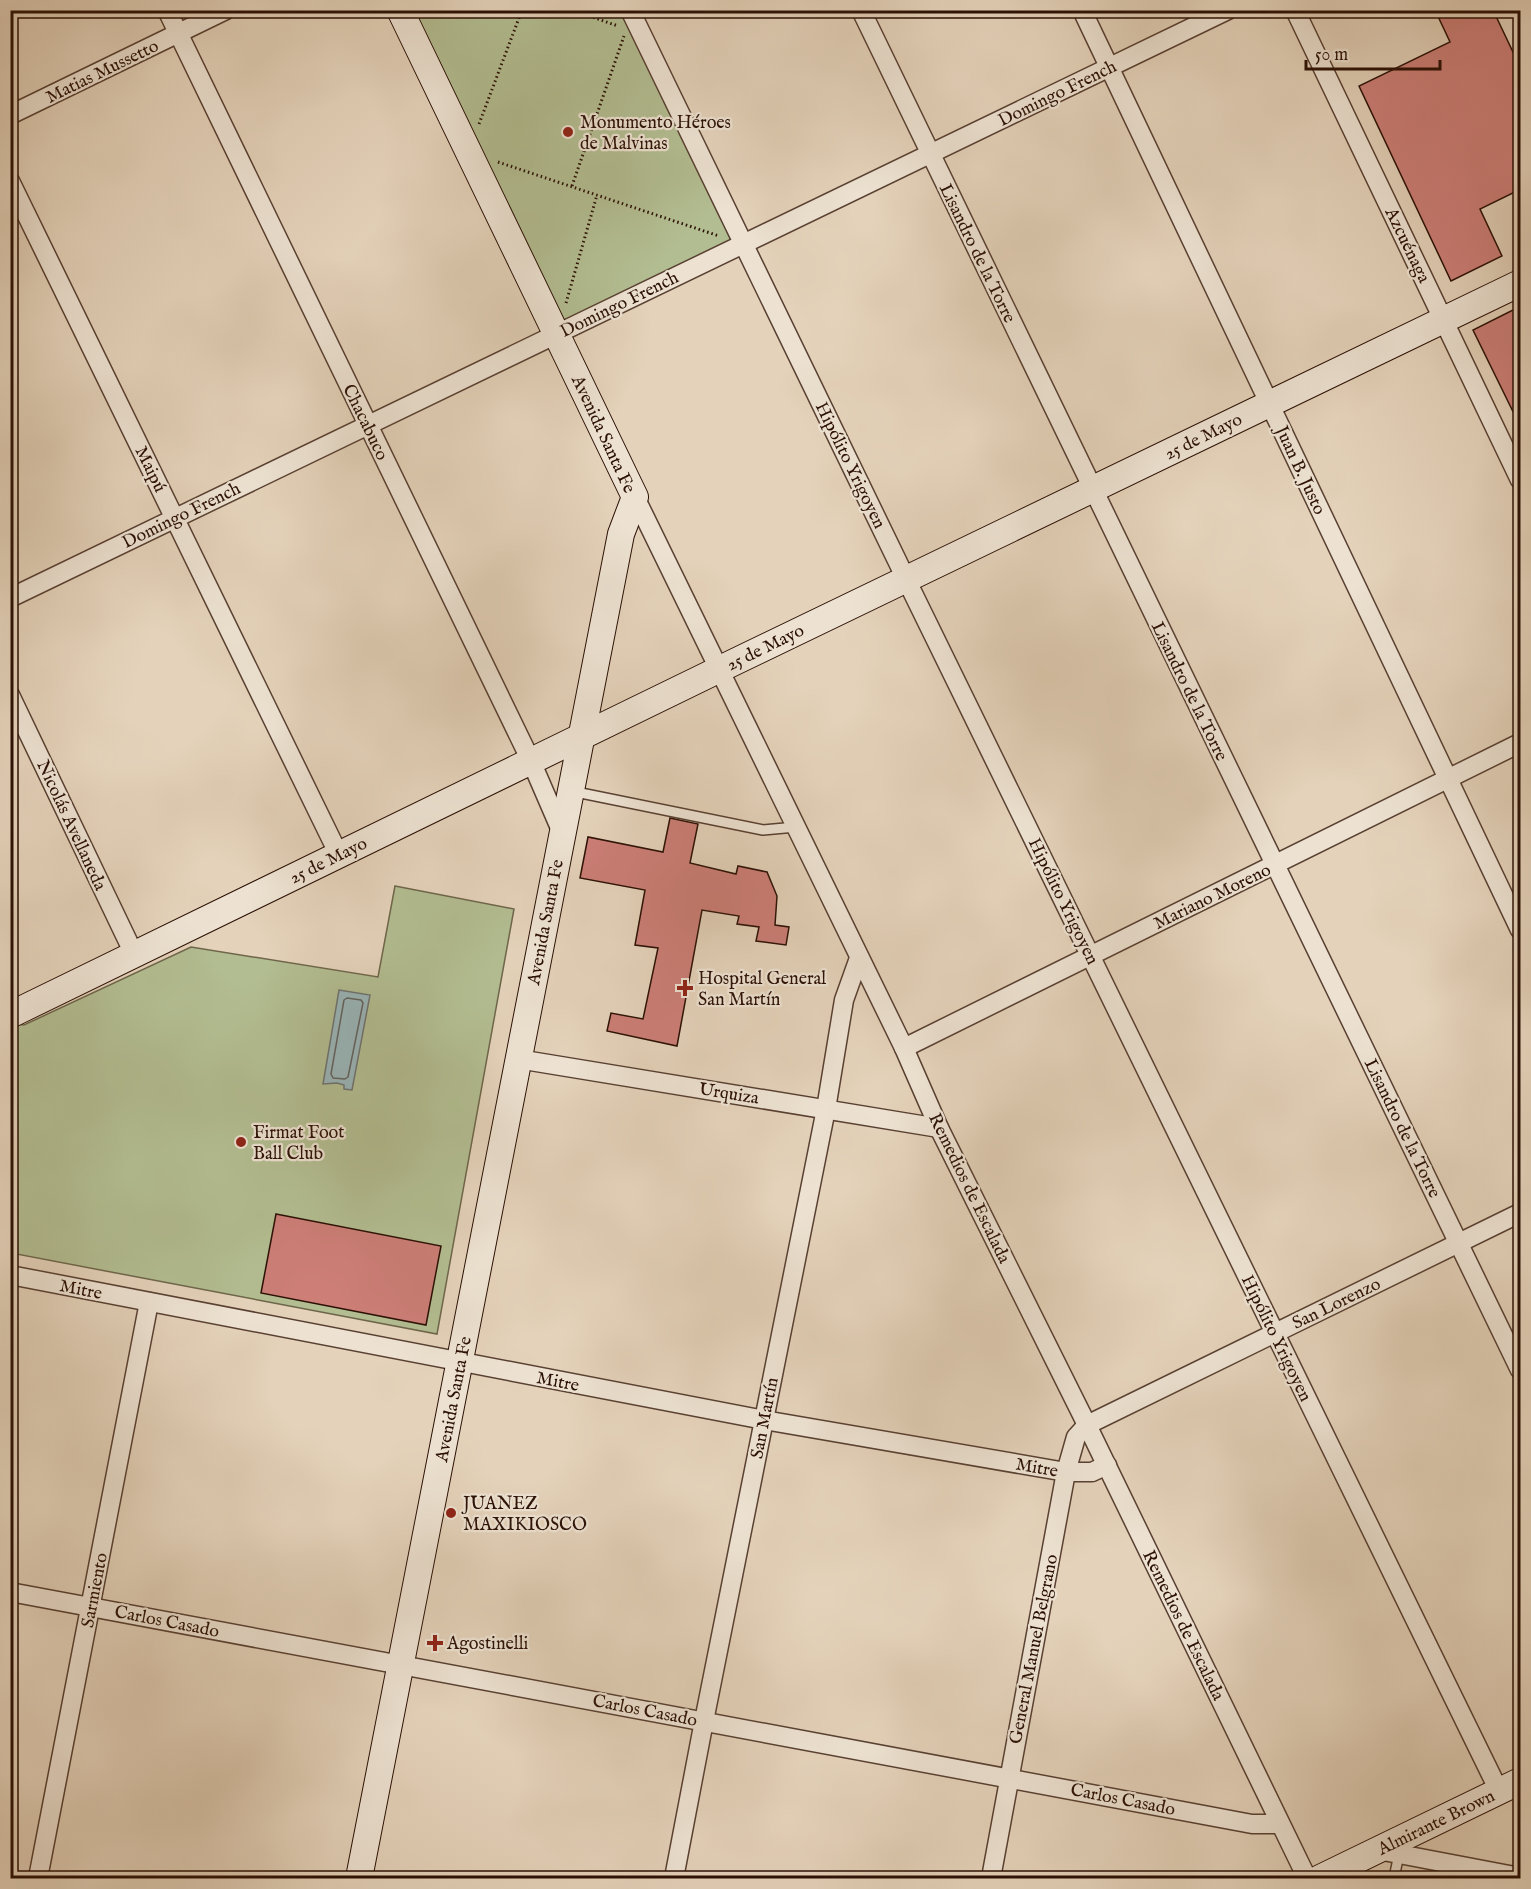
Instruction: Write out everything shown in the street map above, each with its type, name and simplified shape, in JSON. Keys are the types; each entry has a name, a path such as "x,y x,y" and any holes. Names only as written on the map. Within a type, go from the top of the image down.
{"street":[{"name":"Chacabuco","path":"167,10 531,761 563,835"},
{"name":"Matias Mussetto","path":"10,116 226,10"},
{"name":"Avenida Santa Fe","path":"359,1878 621,534 635,497 400,10"},
{"name":"Hipólito Yrigoyen","path":"630,10 1275,1333 1510,1786"},
{"name":"Lisandro de la Torre","path":"861,10 1521,1370"},
{"name":"Juan B. Justo","path":"1082,10 1521,930"},
{"name":"Domingo French","path":"10,598 1228,10"},
{"name":"Azcuénaga","path":"1295,10 1521,480"},
{"name":"Maipú","path":"10,181 339,855"},
{"name":"25 de Mayo","path":"10,1015 720,669 1521,283"},
{"name":"Remedios de Escalada","path":"635,497 904,1048 939,1128 1107,1465 1307,1878"},
{"name":"Nicolás Avellaneda","path":"10,695 134,954"},
{"name":"Mariano Moreno","path":"904,1048 1521,743"},
{"name":"San Martín","path":"674,1878 826,1109 844,1000 859,958"},
{"name":"Urquiza","path":"518,1059 939,1128"},
{"name":"San Lorenzo","path":"1087,1425 1521,1213"},
{"name":"Mitre","path":"10,1275 764,1420 1066,1472 1092,1473 1107,1465"},
{"name":"Sarmiento","path":"38,1878 149,1302"},
{"name":"General Manuel Belgrano","path":"991,1878 1066,1472 1076,1437 1087,1425"},
{"name":"Carlos Casado","path":"10,1592 1252,1824 1280,1824"},
{"name":"Almirante Brown","path":"1320,1878 1389,1852 1510,1786"},
{"path":"1389,1852 1521,1877"}],"lane":[{"path":"571,791 763,830 796,827"},
{"path":"1389,1852 1394,1878"}],"path":[{"path":"522,10 469,152 743,244"},
{"path":"572,10 627,29 572,187"},
{"path":"557,333 597,195"}],"green space":[{"path":"400,11 630,11 743,244 557,333"},
{"name":"Firmat Foot Ball Club","path":"395,886 514,909 437,1334 11,1253 10,1023 24,1025 191,947 378,977"}],"water":[{"path":"339,990 370,995 352,1090 344,1089 344,1085 337,1083 323,1084"}],"building":[{"path":"1435,10 1493,10 1521,69 1521,189 1480,209 1502,256 1451,281 1359,86 1450,42"},
{"path":"1521,306 1521,428 1473,330"},
{"path":"670,818 698,824 690,863 736,874 738,866 767,872 777,896 775,925 789,927 786,945 756,941 759,927 737,924 739,916 702,910 677,1046 607,1031 611,1013 643,1019 658,948 635,945 645,890 580,878 588,837 663,852"},
{"path":"276,1214 441,1246 426,1325 261,1293"}],"place":[{"name":"Monumento Héroes de Malvinas","path":"568,132"},
{"name":"Hospital General San Martín","path":"685,988"},
{"name":"Firmat Foot Ball Club","path":"241,1142"},
{"name":"JUANEZ MAXIKIOSCO","path":"451,1513"},
{"name":"Agostinelli","path":"435,1643"}]}
